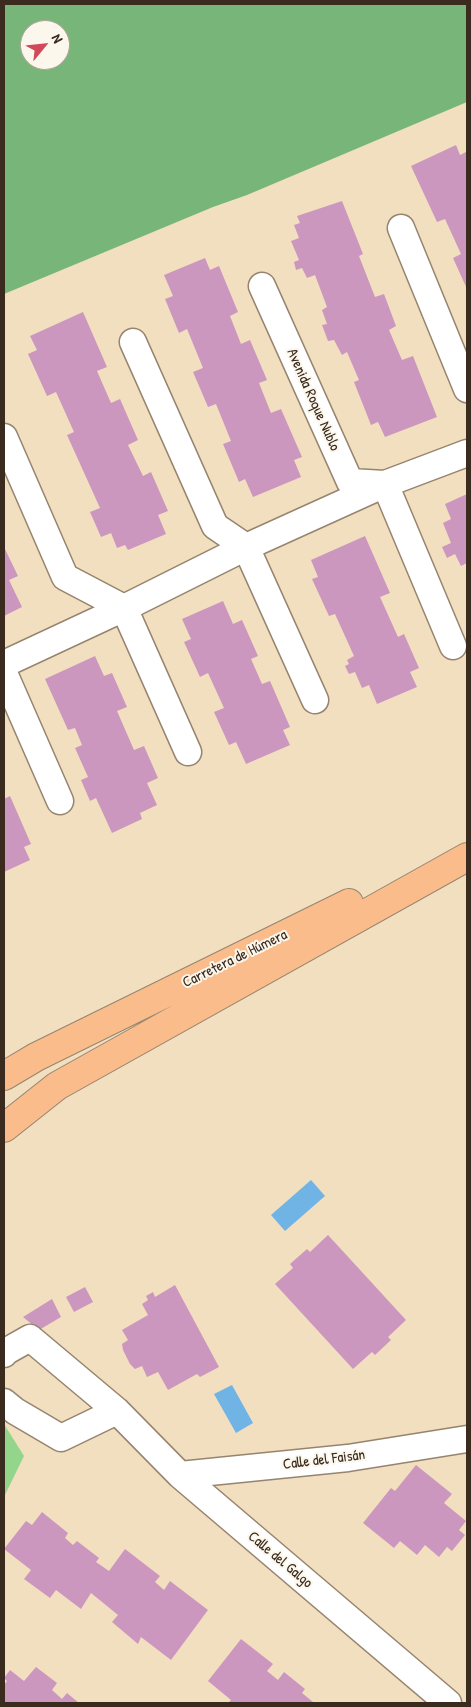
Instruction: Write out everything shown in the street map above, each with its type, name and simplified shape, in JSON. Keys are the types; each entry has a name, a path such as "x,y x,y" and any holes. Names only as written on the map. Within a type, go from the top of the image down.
{"main road":[{"name":"Carretera de Húmera","path":"4,1076 36,1057 467,845"},
{"path":"4,1128 57,1086 467,857"}],"street":[{"path":"401,228 467,389"},
{"name":"Avenida Roque Nublo","path":"262,286 350,482 385,484"},
{"path":"133,342 215,526 246,547 315,700"},
{"path":"4,437 65,577 124,608 188,752"},
{"name":"Avenida Roque Nublo","path":"4,664 124,608 246,547 385,484 467,453"},
{"path":"385,484 453,646"},
{"path":"4,673 60,800"},
{"name":"Calle del Galgo","path":"4,1354 30,1338 117,1411 180,1475 448,1703"},
{"path":"4,1402 61,1438 117,1411"},
{"name":"Calle del Faisán","path":"180,1475 348,1458 467,1439"}],"green space":[{"path":"4,4 467,4 467,102 247,195 213,207 4,294"},
{"path":"4,1424 24,1456 4,1497"}],"water":[{"path":"311,1180 325,1196 285,1231 271,1215"},
{"path":"232,1385 253,1423 236,1433 214,1394"}],"building":[{"path":"456,145 460,155 466,152 467,154 467,289 453,258 461,254 445,219 437,222 411,166"},
{"path":"342,201 363,254 359,256 375,297 384,294 396,326 389,330 402,360 413,356 437,417 385,437 378,422 371,425 354,382 359,380 347,352 342,355 334,340 328,341 322,325 327,324 322,310 327,307 315,275 307,278 302,268 296,270 294,262 299,260 291,241 299,238 294,225 300,223 297,216"},
{"path":"205,258 210,270 219,266 238,312 230,316 241,344 250,340 267,380 259,383 271,413 281,409 302,457 294,460 301,477 253,497 245,479 239,482 223,444 231,441 216,404 208,407 193,372 203,368 187,329 179,333 165,299 173,296 164,275"},
{"path":"83,312 107,367 97,371 111,403 120,399 138,440 128,445 143,476 151,472 168,511 158,515 166,534 128,550 125,545 117,548 111,533 101,537 90,512 100,508 67,435 74,432 56,392 47,396 28,354 37,350 30,336"},
{"path":"467,494 467,563 461,566 455,554 447,558 442,547 451,543 443,523 451,519 445,504"},
{"path":"365,536 390,593 380,597 398,637 404,634 419,668 410,672 417,687 377,704 369,685 362,688 355,672 349,674 345,666 349,664 347,660 354,656 335,614 329,616 312,579 318,577 311,560"},
{"path":"4,547 18,576 9,580 22,607 4,616"},
{"path":"223,601 233,624 242,620 258,656 251,659 262,684 270,681 290,727 283,730 290,745 246,764 236,742 229,745 214,712 224,708 208,673 200,677 184,642 191,639 182,619"},
{"path":"95,656 104,676 112,673 127,707 117,711 134,750 144,746 158,778 147,783 157,805 140,813 142,819 112,833 96,798 90,801 81,780 88,777 75,748 82,745 75,728 68,730 45,679"},
{"path":"10,796 31,844 24,847 30,860 4,872 4,799"},
{"path":"328,1235 406,1320 388,1337 391,1340 375,1355 372,1352 353,1369 275,1284 293,1268 290,1264 307,1249 310,1252"},
{"path":"175,1285 219,1367 200,1377 197,1374 168,1390 158,1372 147,1377 142,1366 135,1369 130,1364 123,1350 122,1344 128,1340 122,1330 148,1315 142,1304 148,1300 146,1296 153,1292 155,1297"},
{"path":"85,1287 93,1302 74,1312 66,1297"},
{"path":"52,1299 61,1317 39,1330 23,1317"},
{"path":"416,1465 452,1494 444,1503 466,1521 459,1530 465,1535 452,1551 447,1547 439,1557 425,1545 417,1555 400,1541 394,1548 363,1523 391,1488 395,1491"},
{"path":"42,1512 68,1533 65,1538 73,1545 77,1541 99,1558 96,1562 109,1571 125,1549 160,1576 155,1582 164,1590 170,1581 208,1610 171,1660 141,1637 138,1644 112,1622 118,1615 91,1593 81,1609 56,1590 50,1598 24,1579 31,1570 4,1549 26,1521 32,1525"},
{"path":"241,1639 273,1664 267,1671 278,1680 284,1672 305,1689 302,1693 313,1702 228,1703 231,1700 208,1681"},
{"path":"36,1667 57,1683 52,1690 62,1699 67,1693 79,1703 4,1703 4,1685 7,1681 4,1678 10,1670 24,1681"}]}
